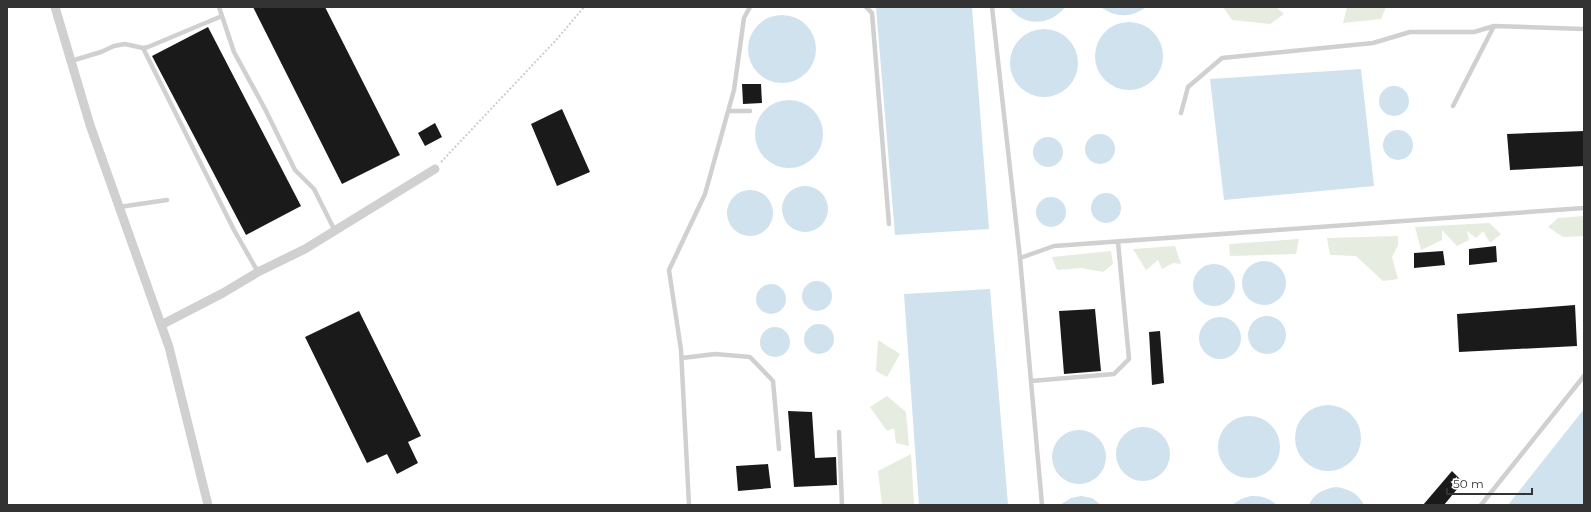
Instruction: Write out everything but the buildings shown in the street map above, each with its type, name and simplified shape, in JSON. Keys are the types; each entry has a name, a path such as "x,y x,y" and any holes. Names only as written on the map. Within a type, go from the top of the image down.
{"street":[{"path":"55,7 90,125 169,347 208,505"},
{"path":"161,325 223,294 258,272 305,249 435,169"}],"lane":[{"path":"219,7 234,52 265,109 295,170 314,189 335,231"},
{"path":"689,505 682,358 669,270 705,194 734,90 744,18 750,7"},
{"path":"866,7 872,13 889,224"},
{"path":"992,7 1020,258 1042,505"},
{"path":"71,61 124,44 143,48 148,47 222,16"},
{"path":"1181,113 1188,87 1222,58 1373,43 1410,32 1474,32 1494,26 1584,29"},
{"path":"1453,106 1494,26"},
{"path":"143,48 234,230 258,272"},
{"path":"728,111 750,111"},
{"path":"119,207 167,200"},
{"path":"1020,258 1054,246 1584,208"},
{"path":"1031,381 1114,374 1128,359 1118,242"},
{"path":"682,358 715,354 750,357 773,381 779,449"},
{"path":"1481,505 1584,376"},
{"path":"838,432 842,505"}],"path":[{"path":"435,169 557,39 584,7"}],"shaded area":[{"path":"1223,7 1276,7 1284,14 1270,24 1232,20"},
{"path":"1347,7 1386,7 1381,19 1343,23"},
{"path":"1584,216 1584,236 1563,237 1548,227 1558,218"},
{"path":"1489,223 1501,234 1490,243 1483,231 1476,238 1467,231 1469,240 1457,246 1442,230 1442,240 1421,250 1415,227"},
{"path":"1398,236 1398,245 1392,257 1398,279 1383,281 1356,256 1330,255 1327,238"},
{"path":"1299,239 1296,254 1230,256 1229,244"},
{"path":"1175,246 1181,264 1173,263 1162,269 1158,260 1146,270 1133,249"},
{"path":"1111,251 1113,264 1103,272 1081,268 1057,270 1052,257"},
{"path":"878,340 900,354 887,377 876,371"},
{"path":"887,396 906,412 909,446 896,443 894,428 887,431 870,407"},
{"path":"911,454 914,505 882,505 878,471"}],"water":[{"path":"876,7 972,7 989,229 895,235"},
{"path":"1009,7 1065,7 1052,18 1037,22 1022,18 1015,14"},
{"path":"1101,7 1146,7 1141,11 1129,15 1118,15 1106,11"},
{"path":"775,15 789,15 801,21 810,30 816,42 814,62 806,73 795,81 789,83 775,83 769,81 758,73 750,62 748,56 748,42 750,36 758,25 769,17"},
{"path":"1122,22 1136,22 1148,28 1157,37 1163,49 1161,69 1153,80 1142,88 1136,90 1122,90 1116,88 1105,80 1097,69 1095,63 1095,49 1097,43 1105,32 1116,24"},
{"path":"1037,29 1051,29 1063,35 1072,44 1078,56 1076,76 1068,87 1057,95 1051,97 1037,97 1031,95 1020,87 1012,76 1010,70 1010,56 1012,50 1020,39 1031,31"},
{"path":"1361,69 1374,186 1224,200 1210,79"},
{"path":"1394,86 1405,90 1409,101 1405,112 1394,116 1383,112 1379,101 1383,90"},
{"path":"782,100 796,100 808,106 817,115 823,127 821,147 813,158 802,166 796,168 782,168 776,166 765,158 757,147 755,141 755,127 757,121 765,110 776,102"},
{"path":"1398,130 1409,134 1413,145 1409,156 1398,160 1387,156 1383,145 1387,134"},
{"path":"1100,134 1111,138 1115,149 1111,160 1100,164 1089,160 1085,149 1089,138"},
{"path":"1048,137 1059,141 1063,152 1059,163 1048,167 1037,163 1033,152 1037,141"},
{"path":"805,186 818,190 824,196 828,209 824,222 818,228 805,232 792,228 786,222 782,209 786,196 792,190"},
{"path":"750,190 763,194 769,200 773,213 769,226 763,232 750,236 737,232 731,226 727,213 731,200 737,194"},
{"path":"1106,193 1117,197 1121,208 1117,219 1106,223 1095,219 1091,208 1095,197"},
{"path":"1051,197 1062,201 1066,212 1062,223 1051,227 1040,223 1036,212 1040,201"},
{"path":"1264,261 1276,265 1282,271 1286,283 1282,295 1276,301 1264,305 1252,301 1246,295 1242,283 1246,271 1252,265"},
{"path":"1214,264 1229,270 1235,285 1229,300 1214,306 1199,300 1193,285 1199,270"},
{"path":"817,281 828,285 832,296 828,307 817,311 806,307 802,296 806,285"},
{"path":"771,284 782,288 786,299 782,310 771,314 760,310 756,299 760,288"},
{"path":"990,289 1008,505 919,505 904,294"},
{"path":"1263,316 1271,316 1281,321 1285,328 1285,342 1281,349 1271,354 1263,354 1253,349 1251,346 1248,339 1248,331 1253,321 1256,319"},
{"path":"1220,317 1235,323 1241,338 1235,353 1220,359 1205,353 1199,338 1205,323"},
{"path":"819,324 830,328 834,339 830,350 819,354 808,350 804,339 808,328"},
{"path":"775,327 786,331 790,342 786,353 775,357 764,353 760,342 764,331"},
{"path":"1328,405 1341,407 1351,415 1359,425 1361,438 1359,451 1351,461 1341,469 1328,471 1315,469 1305,461 1297,451 1295,438 1297,425 1305,415 1315,407"},
{"path":"1584,409 1584,505 1508,505"},
{"path":"1243,416 1255,416 1271,425 1278,435 1280,447 1278,459 1271,469 1255,478 1243,478 1232,473 1223,464 1218,453 1218,441 1223,430 1232,421"},
{"path":"1138,427 1148,427 1158,431 1166,439 1170,449 1170,459 1166,469 1158,477 1148,481 1138,481 1128,477 1120,469 1116,459 1116,449 1120,439 1128,431"},
{"path":"1074,430 1084,430 1094,434 1102,442 1106,452 1106,462 1102,472 1094,480 1084,484 1074,484 1064,480 1056,472 1052,462 1052,452 1056,442 1064,434"},
{"path":"1336,487 1353,492 1359,497 1364,505 1309,505 1314,497 1320,492"},
{"path":"1081,496 1092,498 1101,505 1060,505 1071,498"},
{"path":"1251,496 1265,498 1277,505 1232,505 1241,499"}]}
